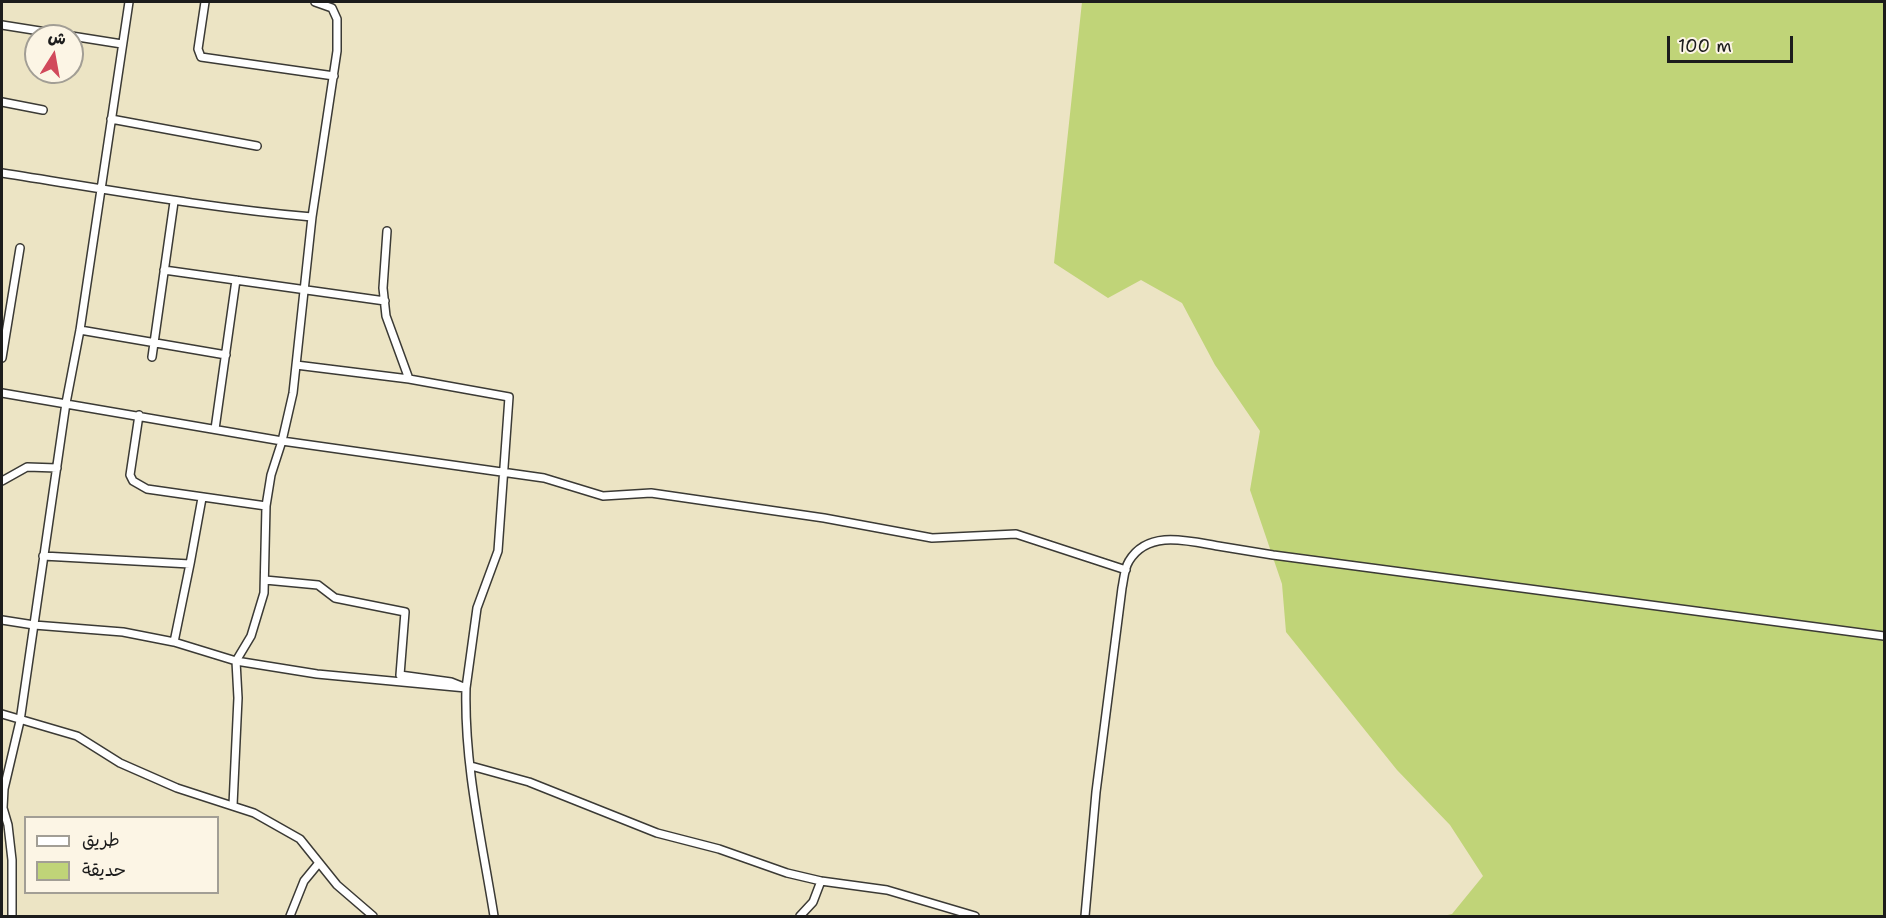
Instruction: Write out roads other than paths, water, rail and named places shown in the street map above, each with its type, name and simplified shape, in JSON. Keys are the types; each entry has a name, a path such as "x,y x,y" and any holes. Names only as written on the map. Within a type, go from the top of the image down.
{"street":[{"path":"12,916 12,860 3,808 3,789 20,721 66,403 80,330 129,2"},
{"path":"205,2 198,49 201,57 334,76"},
{"path":"233,806 238,698 236,661 251,636 264,593 266,506 271,475 282,441 293,393 312,217 339,31 332,8 315,2"},
{"path":"2,25 122,44"},
{"path":"2,102 43,110"},
{"path":"111,118 257,146"},
{"path":"2,173 174,202 312,217"},
{"path":"152,357 174,202"},
{"path":"387,231 383,288 390,326 409,379"},
{"path":"2,358 20,248"},
{"path":"164,270 385,301"},
{"path":"215,429 236,280"},
{"path":"80,330 226,355"},
{"path":"296,365 409,379 509,397 498,551 477,608 466,688 466,714 476,822 494,916"},
{"path":"2,393 282,441 544,478 603,496 651,493 824,518 932,538 1016,534 1125,570"},
{"path":"139,415 130,475 133,481 147,489 266,506"},
{"path":"2,481 27,467 57,468"},
{"path":"174,642 202,498"},
{"path":"1085,916 1096,792 1125,570 1136,552 1152,542 1183,540 1285,556 1884,636"},
{"path":"44,556 190,564"},
{"path":"265,580 318,585 335,598 405,612 400,675 451,681 466,688"},
{"path":"2,620 34,625 123,632 174,642 236,661 317,674 466,688"},
{"path":"2,714 77,736 128,767 194,795 254,813 300,839 337,885 373,916"},
{"path":"471,766 529,782 657,832 719,849 787,873 821,881 886,890 975,916"},
{"path":"290,916 304,881 318,864"},
{"path":"800,916 813,902 821,881"}]}
